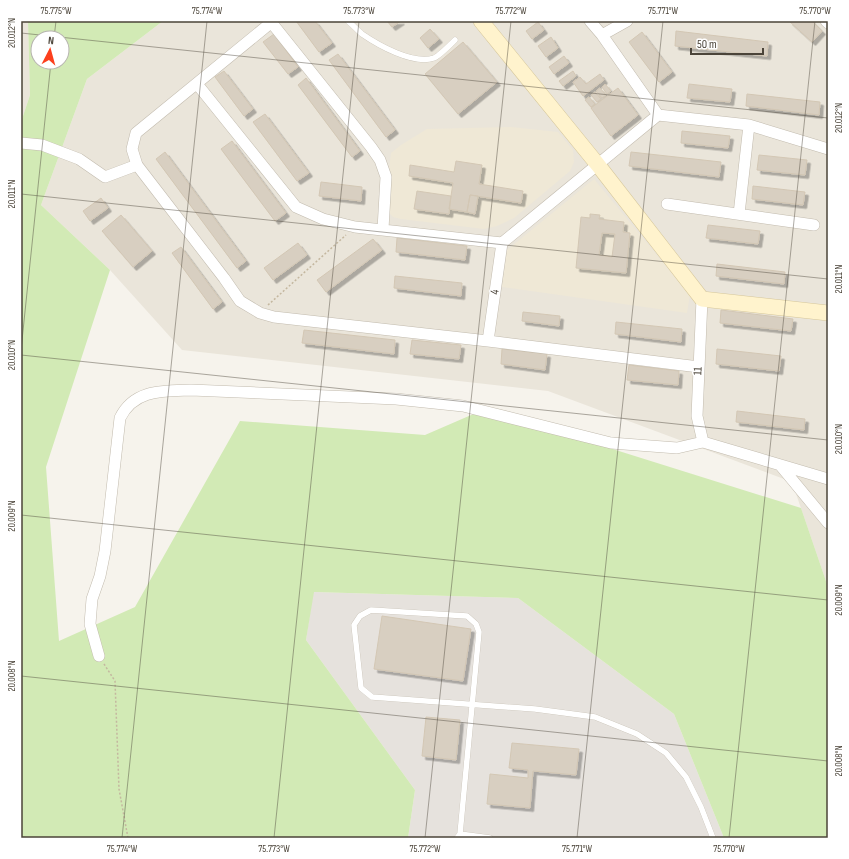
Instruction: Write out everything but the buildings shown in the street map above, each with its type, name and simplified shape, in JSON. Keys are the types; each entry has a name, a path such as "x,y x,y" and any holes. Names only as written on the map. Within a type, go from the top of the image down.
{"street":[{"path":"481,21 598,165 702,299 828,313"},
{"path":"590,21 602,35 658,115"},
{"path":"602,35 627,21"},
{"path":"383,229 386,177 380,160 272,22 136,133 132,150 137,165 240,301 260,313 274,317 699,367"},
{"path":"197,84 296,207 323,219 355,227 502,243 658,115 749,125 828,149"},
{"path":"739,214 749,125"},
{"path":"21,143 42,145 79,159 105,176 137,165"},
{"path":"667,204 814,225"},
{"name":"4","path":"488,341 502,243"},
{"name":"11","path":"702,299 697,416 703,442"},
{"path":"99,656 90,624 92,599 100,576 105,551 120,418 123,412 138,399 158,391 191,390 396,399 463,406 611,443 677,448 703,442 828,479"},
{"path":"780,465 828,523"}],"lane":[{"path":"348,21 361,33 381,45 410,58 434,58 455,40"},
{"path":"490,838 458,836 472,705 479,632 476,624 467,616 370,610 360,616 354,625 361,688 372,697 472,705 535,709 595,717 636,734 666,753 686,777 701,807 713,838"}],"path":[{"path":"260,313 355,227"},
{"path":"99,656 115,681 119,789 128,838"}],"shaded area":[{"path":"21,21 28,21 30,95 21,122"},
{"path":"163,21 828,21 828,587 792,482 548,391 182,350 110,270 41,205 87,79"},
{"path":"511,127 558,132 573,150 574,162 570,171 514,218 497,226 484,229 401,219 393,217 388,212 385,201 391,153 401,145 427,129"},
{"path":"594,179 690,295 687,313 502,287 507,250"},
{"path":"313,592 518,598 674,714 724,838 408,838 415,790 306,640"}],"green space":[{"path":"28,21 163,21 87,79 41,205 110,270 46,467 59,641 135,607 240,421 425,435 485,409 801,508 828,587 828,838 724,838 674,714 518,598 314,592 306,640 415,790 408,838 21,838 21,122 30,95"}]}
